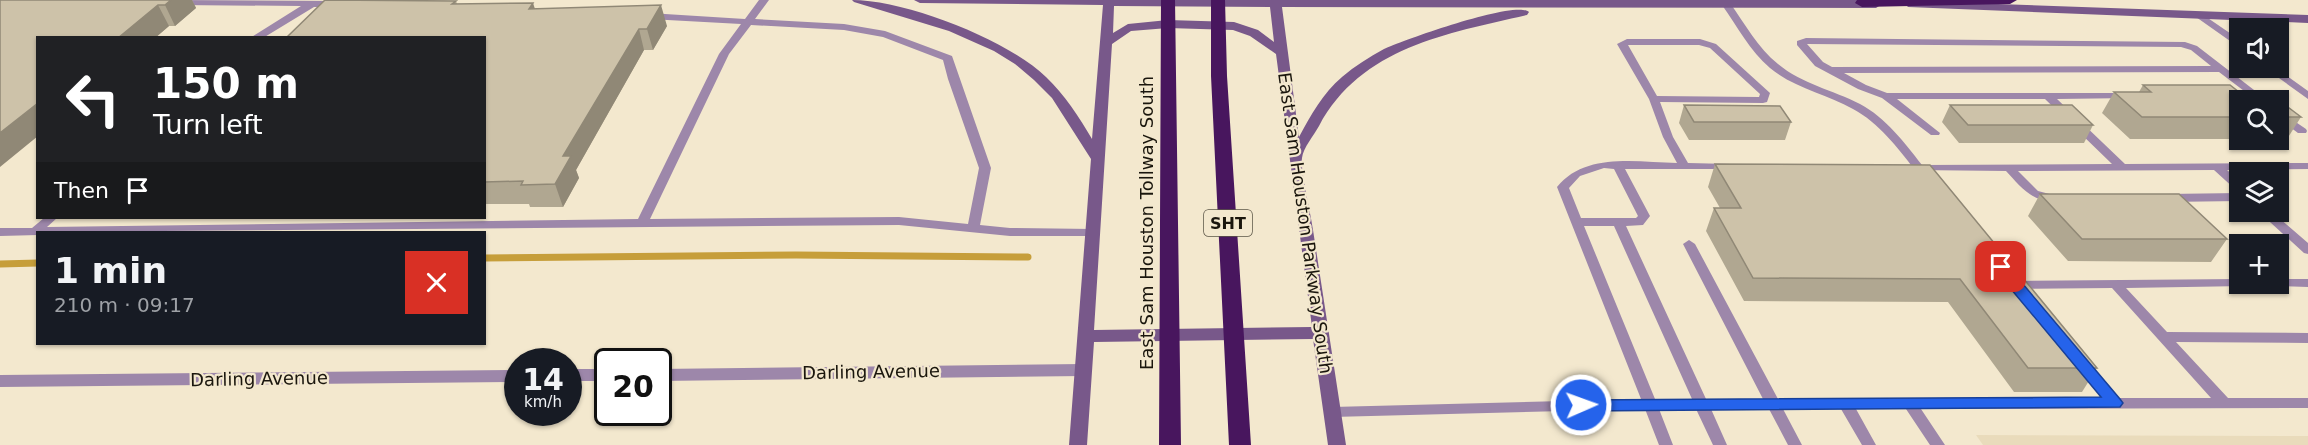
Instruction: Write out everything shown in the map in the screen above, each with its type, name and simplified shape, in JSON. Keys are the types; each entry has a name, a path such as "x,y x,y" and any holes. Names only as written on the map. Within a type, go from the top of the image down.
{"highway":[{"name":"East Sam Houston Tollway South","path":"1168,0 1170,445"},
{"name":"SHT","path":"1218,0 1220,88 1240,445"},
{"path":"1862,3 2010,0"}],"main road":[{"path":"858,0 964,32 1006,54 1039,76 1058,99 1098,159"},
{"path":"920,0 1276,2 1388,5 1862,3 2308,19"},
{"path":"1003,2 1016,0"},
{"path":"1354,0 1388,5"},
{"path":"1078,445 1109,1"},
{"name":"East Sam Houston Parkway South","path":"1276,2 1295,157 1336,445"},
{"path":"1295,157 1327,101 1353,74 1387,52 1425,36 1511,13 1606,5"},
{"path":"1106,43 1128,27 1168,24 1234,26 1254,33 1281,53"},
{"path":"1085,336 1320,333"}],"street":[{"name":"Darling Avenue","path":"672,375 1083,370"},
{"name":"Darling Avenue","path":"0,381 504,376"}],"lane":[{"path":"642,222 724,54 764,0"},
{"path":"162,2 350,4"},
{"path":"258,36 316,2"},
{"path":"1728,5 1755,46 1775,67 1809,86 1856,106 1886,126 1918,171 2308,165"},
{"path":"633,15 844,27 885,34 948,58 953,79 985,168 973,228"},
{"path":"2199,15 2229,37"},
{"path":"1935,134 1886,96 1819,64 1800,43 1806,41 2182,44 2194,48 2249,90"},
{"path":"1654,99 1763,100 1765,93 1713,46 1700,42 1627,42 1622,44 1654,99 1668,137 1684,166"},
{"path":"1830,70 2221,69"},
{"path":"2284,78 2308,96"},
{"path":"1886,96 2140,96"},
{"path":"2048,96 2122,167"},
{"path":"2289,121 2302,131"},
{"path":"1666,445 1563,186 1576,174 1604,165 1743,167"},
{"path":"1576,222 1640,222 1644,216 1618,166"},
{"path":"2216,166 2229,178"},
{"path":"2009,168 2034,194 2047,198 2070,198"},
{"path":"2149,198 2229,197"},
{"path":"36,231 50,219"},
{"path":"0,232 642,222 899,221 1010,232 1093,233"},
{"path":"1618,222 1720,445"},
{"path":"2276,222 2308,250"},
{"path":"1689,244 1795,445"},
{"path":"2030,303 2011,280 2115,284 2229,283"},
{"path":"2289,283 2308,283"},
{"path":"2115,284 2224,403"},
{"path":"2164,337 2308,338"},
{"path":"2076,358 2115,403"},
{"path":"1332,412 1650,404 2308,403"},
{"path":"1845,404 1869,445"},
{"path":"1910,404 1938,445"}],"shaded area":[{"path":"1976,435 2308,436 2308,445 1983,445"}],"building":[{"path":"0,0 171,0 165,5 158,5 120,36 36,36 36,105 0,133"},
{"path":"325,0 456,1 452,4 533,3 529,9 661,5 647,29 639,29 563,156 571,156 555,184 521,185 523,181 486,182 486,36 288,36"},
{"path":"2143,85 2230,85 2236,90 2229,90 2229,117 2142,117 2114,92 2151,92"},
{"path":"1684,105 1780,106 1791,122 1694,122"},
{"path":"1950,105 2072,105 2093,125 1968,125"},
{"path":"2289,108 2301,117 2289,117"},
{"path":"1715,164 1930,165 2097,368 2028,368 1960,279 1753,278 1714,208 1741,208"},
{"path":"2040,194 2179,194 2227,239 2082,239"}],"waterway":[{"path":"486,258 796,255 1028,257"},
{"path":"0,264 36,263"}],"route":[{"path":"1581,405 2115,403 2001,267"}]}
